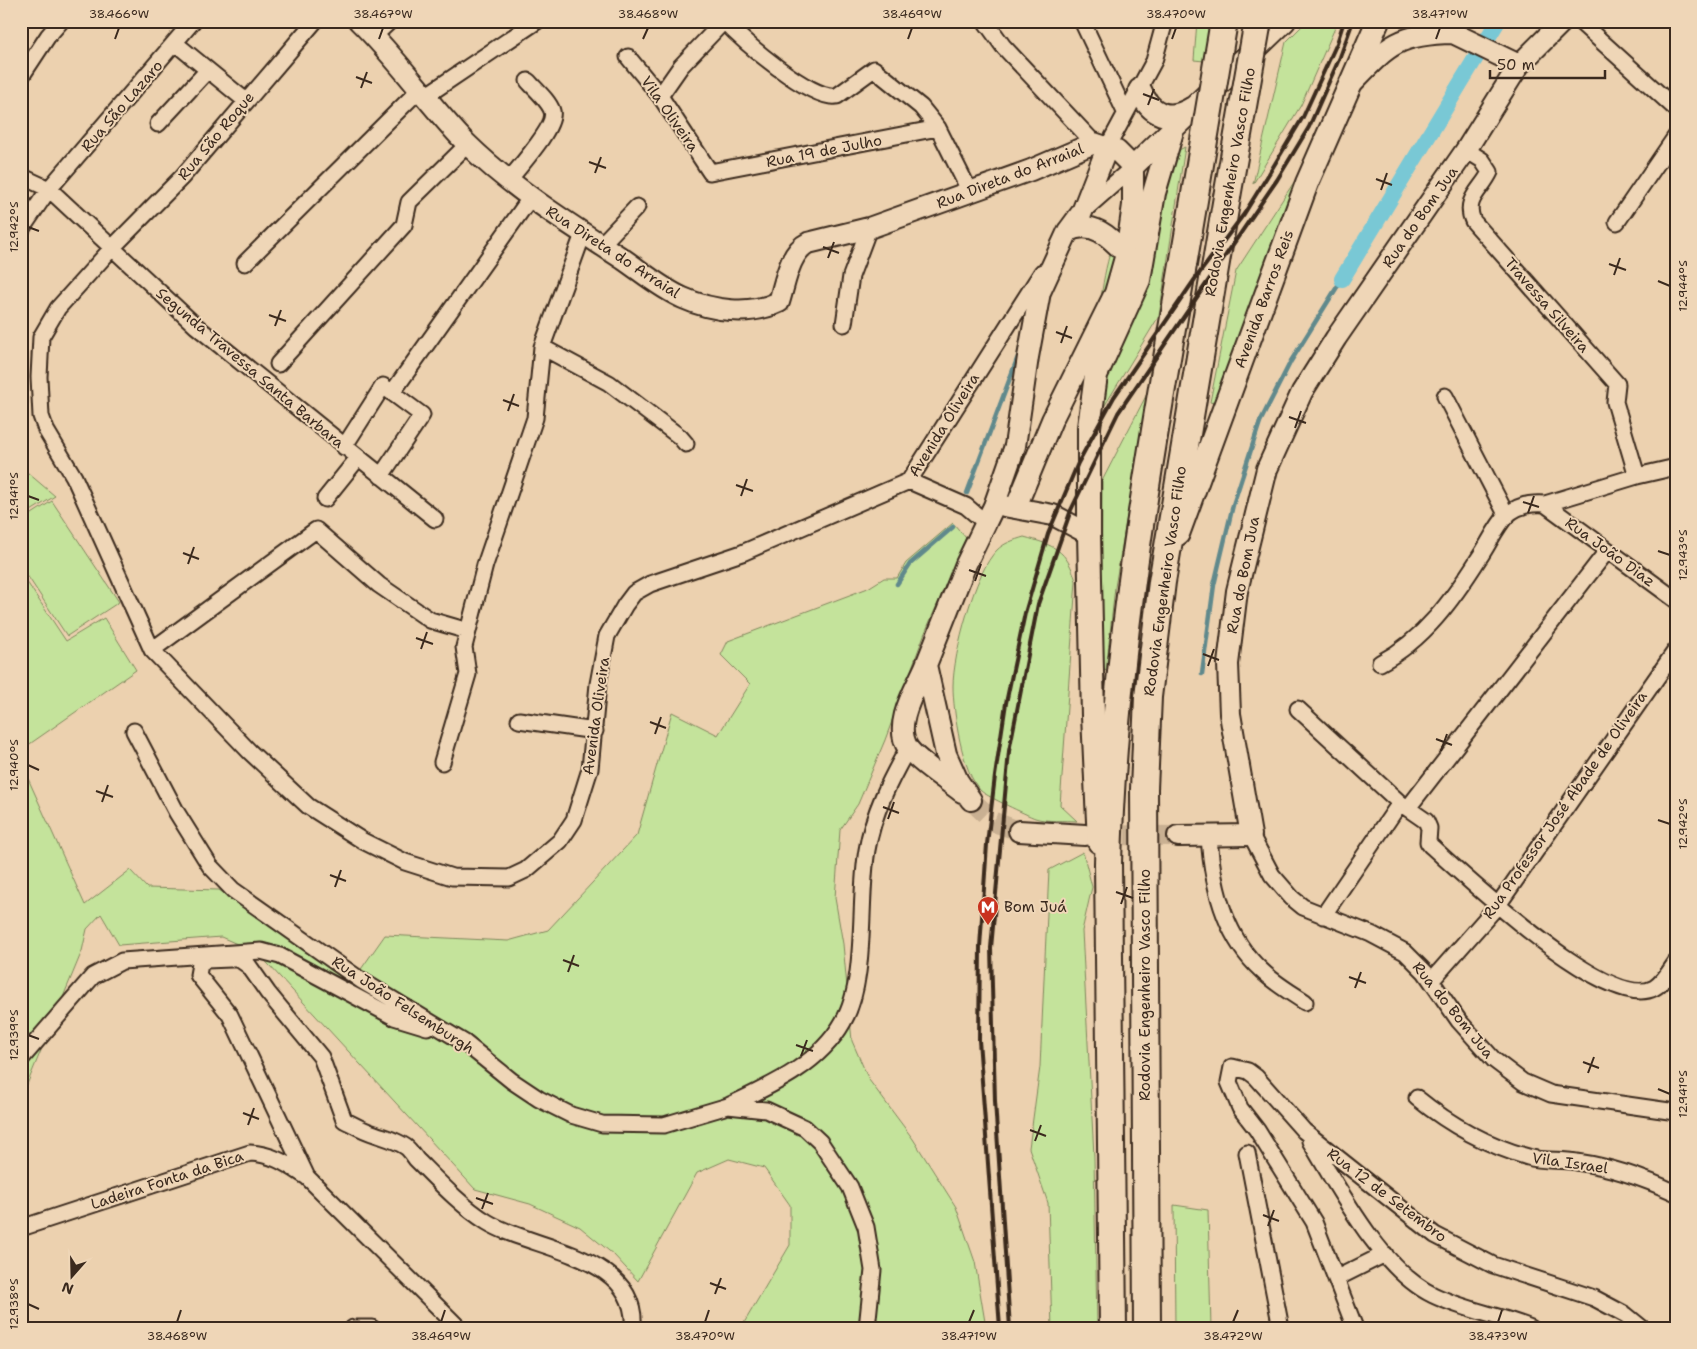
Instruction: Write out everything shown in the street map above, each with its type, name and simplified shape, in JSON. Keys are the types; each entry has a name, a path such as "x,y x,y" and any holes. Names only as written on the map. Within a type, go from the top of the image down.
{"highway":[{"name":"Rodovia Engenheiro Vasco Filho","path":"1113,1328 1109,943 1110,791 1137,538 1224,21"},
{"name":"Rodovia Engenheiro Vasco Filho","path":"1147,1328 1144,789 1148,697 1162,582 1258,21"}],"main road":[{"path":"1109,943 1096,798 1089,534 1089,427 1096,375 1138,280 1154,193 1174,128 1284,21"},
{"name":"Avenida Barros Reis","path":"1162,582 1207,452 1307,183 1378,21"},
{"path":"1140,90 1145,102 1153,110 1167,116 1181,116 1198,105"}],"street":[{"path":"21,77 48,36 61,21"},
{"name":"Rua São Lazaro","path":"21,230 49,189 193,21"},
{"name":"Rua São Roque","path":"152,650 74,477 46,430 41,416 38,377 41,337 58,308 113,247 182,177 315,21"},
{"name":"Rua Direta do Arraial","path":"359,21 374,36 421,94 468,144 509,180 583,234 683,298 721,308 749,311 766,309 779,302 794,256 799,247 869,228 1100,145"},
{"path":"374,36 390,21"},
{"path":"245,263 421,94 538,21"},
{"path":"660,96 682,66 724,21 750,48 787,74 822,94 837,96 874,69 921,107 938,128 970,192"},
{"path":"985,21 1003,46 1100,145 1117,151 1132,167 1133,205 1126,254 1115,293 1052,420 1016,507"},
{"path":"1082,21 1125,112"},
{"path":"1082,212 1100,145 1140,90 1154,61 1165,21"},
{"name":"Rua do Bom Jua","path":"1563,21 1519,65 1466,150 1336,338 1302,392 1267,468 1237,591 1228,664 1230,714 1251,835 1282,888 1303,907 1389,942 1416,962 1432,980 1459,1022 1488,1054 1523,1082 1551,1094 1676,1112"},
{"path":"1579,21 1676,109"},
{"path":"1350,86 1379,55 1407,37 1454,29 1519,65"},
{"path":"175,43 246,100"},
{"name":"Vila Oliveira","path":"628,57 660,96 710,172"},
{"path":"158,124 208,70"},
{"path":"509,180 546,132 552,117 551,110 528,81"},
{"name":"Rua 19 de Julho","path":"710,172 938,128"},
{"path":"926,664 946,754 969,798 908,748 902,731 906,712 966,564 990,515 1015,446 1040,292 1054,258 1068,231 1082,212 1174,128"},
{"path":"1617,222 1676,136"},
{"path":"278,364 404,225 409,202 468,144"},
{"name":"Travessa Silveira","path":"1466,150 1482,160 1490,172 1475,192 1470,203 1470,213 1473,221 1617,384 1615,402 1637,476"},
{"name":"Segunda Travessa Santa Barbara","path":"21,176 49,189 196,326 435,519"},
{"path":"344,446 531,197"},
{"path":"601,245 637,207"},
{"path":"1068,231 1077,226 1093,228 1108,235 1126,254"},
{"path":"844,324 851,276 869,228"},
{"path":"442,762 468,674 464,647 485,565 534,418 542,347 583,234"},
{"name":"Avenida Oliveira","path":"152,650 250,752 308,806 364,841 404,862 452,877 509,878 526,870 560,841 574,820 590,768 598,684 607,636 634,593 650,584 742,553 909,482 1038,277 1054,258"},
{"path":"542,347 609,383 686,444"},
{"path":"381,476 422,414 388,389"},
{"path":"1445,396 1507,516"},
{"path":"325,499 358,458"},
{"path":"1380,663 1398,654 1446,608 1507,516 1523,506 1533,503 1546,504 1637,476 1676,467"},
{"path":"909,482 990,515 1016,507 1053,515 1089,534"},
{"name":"Rua João Diaz","path":"1546,504 1607,551 1676,600"},
{"path":"152,650 316,530 380,585 430,620 468,631"},
{"path":"1323,916 1404,805 1607,551"},
{"name":"Rua Professor José Abade de Oliveira","path":"1432,980 1498,904 1676,650"},
{"path":"1298,709 1404,805 1426,821 1429,828 1428,842 1431,846 1554,950 1582,969 1605,982 1636,990 1653,989 1663,981 1676,962"},
{"path":"518,720 595,731"},
{"name":"Rua João Felsemburgh","path":"134,731 186,828 210,866 233,890 362,981 465,1043 512,1082 539,1099 571,1114 602,1124 664,1125 728,1106 766,1110 806,1128 820,1142 837,1166 859,1206 868,1238 873,1270 867,1328"},
{"path":"728,1106 796,1071 827,1044 843,1022 855,990 867,849 885,788 908,748"},
{"path":"1019,831 1085,835"},
{"path":"1178,836 1251,835"},
{"path":"1209,836 1210,860 1217,892 1227,920 1242,949 1261,970 1305,1002"},
{"path":"21,1059 93,976 122,961 261,951 280,956 394,1017 448,1033"},
{"path":"308,1177 230,1015 198,975 200,964 206,960 239,960 255,972 268,993 321,1057 344,1120 374,1134 391,1138 408,1148 466,1207 487,1223 517,1236 592,1262 627,1296 633,1328"},
{"name":"Rua 12 de Setembro","path":"1354,1328 1314,1222 1257,1130 1240,1108 1229,1082 1230,1069 1235,1066 1248,1071 1267,1087 1304,1131 1435,1235 1493,1264 1594,1298 1626,1315 1642,1328"},
{"name":"Vila Israel","path":"1416,1098 1442,1118 1486,1143 1544,1161 1575,1162 1611,1168 1676,1193"},
{"path":"1304,1131 1359,1220 1404,1275 1430,1294 1457,1306 1531,1328"},
{"name":"Ladeira Fonta da Bica","path":"21,1228 250,1153 264,1153 278,1158 308,1177 458,1328"},
{"path":"1247,1153 1281,1328"},
{"path":"1343,1275 1385,1254"},
{"path":"353,1328 372,1328"}],"green space":[{"path":"1197,21 1210,21 1204,61 1194,60"},
{"path":"1307,21 1338,21 1301,105 1253,184 1286,42"},
{"path":"1185,147 1159,316 1099,415 1098,355 1101,297 1106,268 1114,240 1125,213 1154,168 1164,158"},
{"path":"1296,179 1216,404 1210,402 1236,271"},
{"path":"1148,392 1115,587 1106,671 1101,667 1102,481"},
{"path":"21,467 55,496 21,517"},
{"path":"52,501 119,602 67,636 21,566 21,521"},
{"path":"953,523 966,538 924,635 885,740 858,804 840,830 835,898 843,944 852,1041 869,1080 913,1139 956,1207 975,1262 986,1328 741,1328 790,1245 790,1205 764,1168 729,1159 697,1173 638,1281 614,1255 580,1227 530,1204 475,1189 258,953 221,937 119,945 101,914 87,929 82,951 21,1099 21,763 85,905 130,870 147,888 219,890 352,982 385,935 508,941 548,930 637,835 672,712 718,735 750,684 721,655 728,641 868,588 884,578 897,578 906,563"},
{"path":"1024,537 1044,543 1058,550 1068,562 1076,581 1060,805 1077,821 1035,818 981,791 969,771 957,725 953,697 954,672 961,635 973,594 989,561 997,550 1006,544"},
{"path":"21,573 66,641 104,618 136,670 21,750"},
{"path":"1083,852 1092,887 1082,931 1094,1156 1097,1328 1052,1328 1048,1203 1029,1148 1040,1067 1049,870"},
{"path":"1174,1205 1208,1210 1211,1328 1175,1328"}],"waterway":[{"path":"1342,279 1498,21"},
{"path":"1202,674 1214,585 1233,505 1260,422 1291,361 1342,279"},
{"path":"967,493 1019,354"},
{"path":"897,584 910,564 953,527"}],"tunnel":[{"path":"971,800 994,822 1019,831"},
{"path":"1095,835 1178,836"}],"railway":[{"path":"1000,1328 979,1040 980,947 987,844 995,776 1006,703 1025,613 1048,534 1078,463 1114,397 1195,279 1244,214 1270,172 1303,117 1337,43 1344,21"},
{"path":"1010,1328 995,1101 991,948 1009,751 1038,604 1071,510 1118,413 1277,180 1309,127 1340,57 1353,21"}],"place":[{"name":"Bom Juá","path":"988,926"}]}
